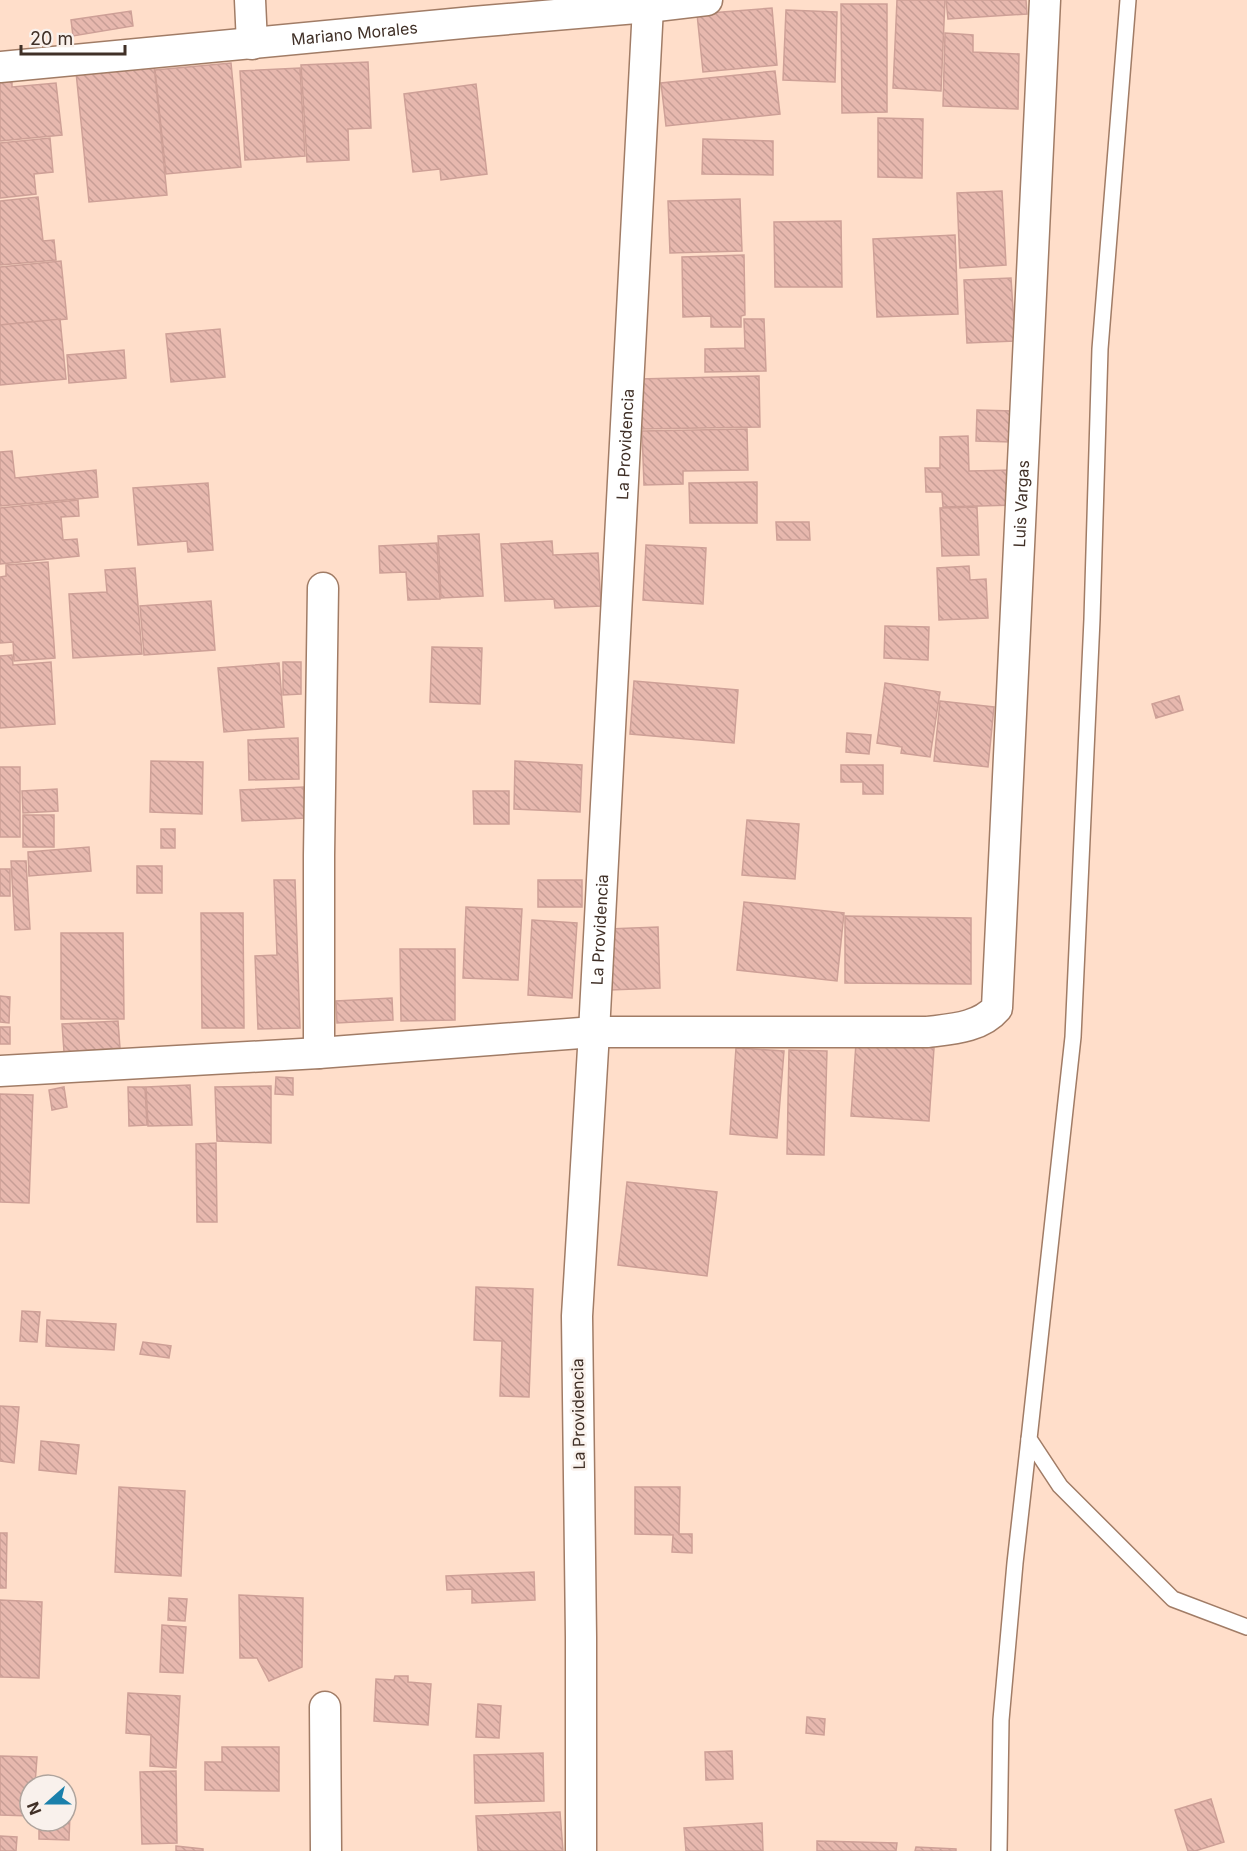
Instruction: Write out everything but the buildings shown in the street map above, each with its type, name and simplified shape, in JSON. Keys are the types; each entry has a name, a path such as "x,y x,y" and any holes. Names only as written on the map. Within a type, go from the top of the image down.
{"street":[{"path":"250,0 252,44"},
{"name":"Mariano Morales","path":"0,67 252,44 473,11 648,7 707,0"},
{"name":"Luis Vargas","path":"594,1032 927,1032 957,1029 978,1022 990,1017 997,1008 1045,0"},
{"name":"La Providencia","path":"581,1851 577,1316 648,7"},
{"path":"319,1053 318,926 323,588"},
{"path":"0,1071 319,1053 594,1032"},
{"path":"325,1707 326,1851"}],"lane":[{"path":"999,1851 1001,1720 1015,1563 1073,1037 1092,619 1100,349 1128,0"},
{"path":"1029,1439 1060,1486 1173,1599 1247,1627"}]}
